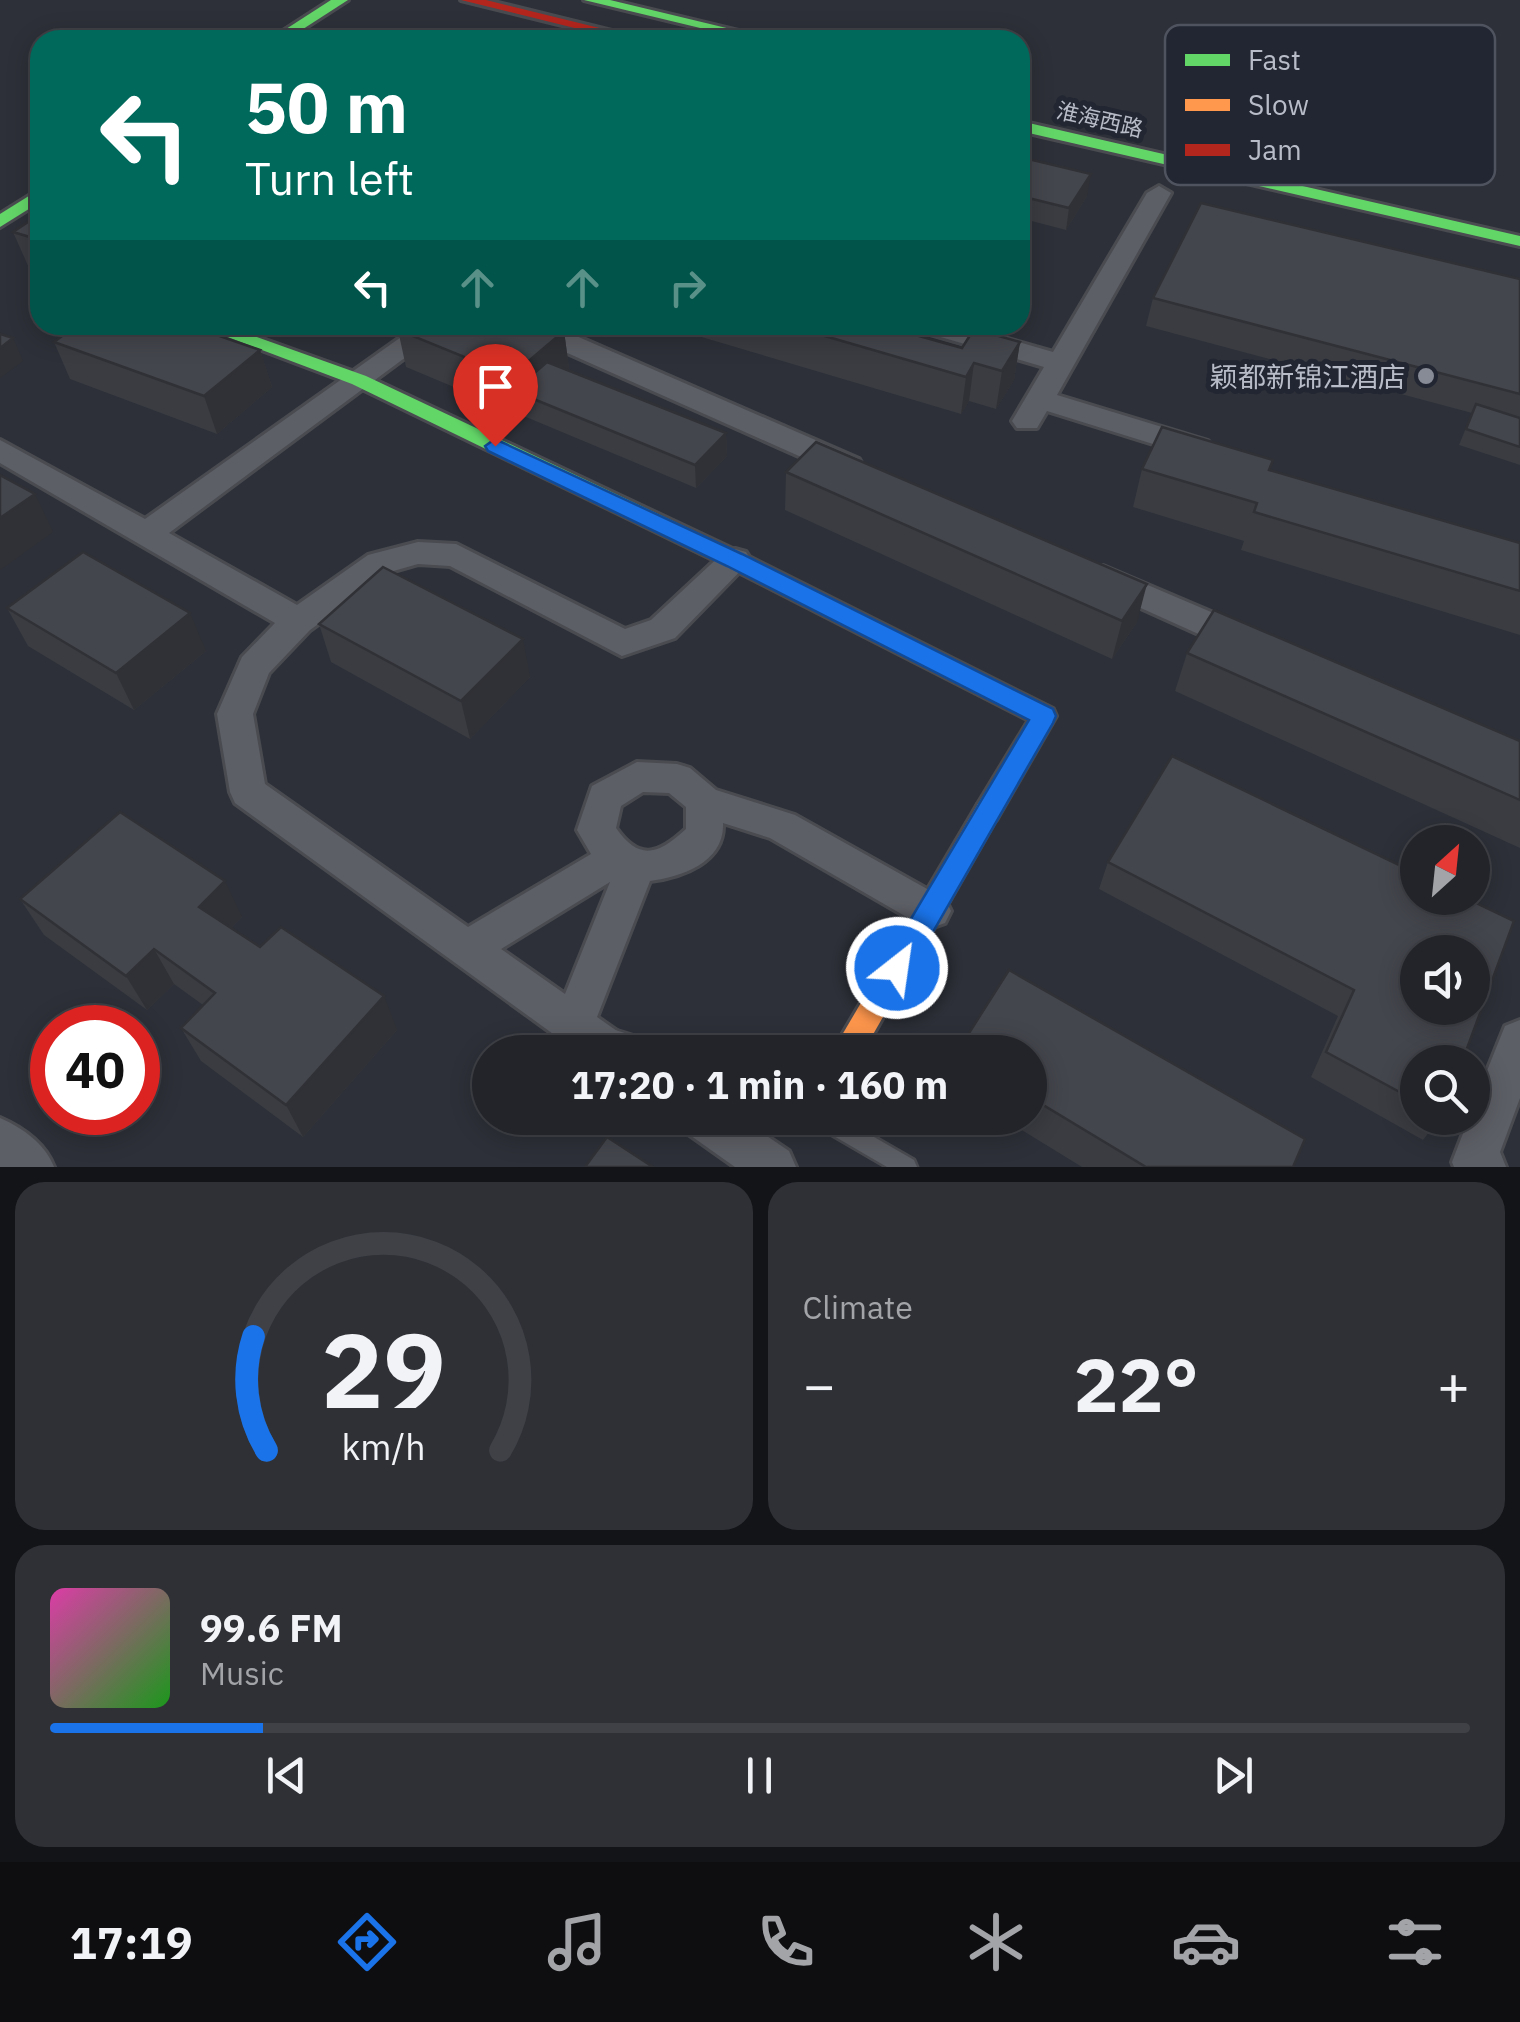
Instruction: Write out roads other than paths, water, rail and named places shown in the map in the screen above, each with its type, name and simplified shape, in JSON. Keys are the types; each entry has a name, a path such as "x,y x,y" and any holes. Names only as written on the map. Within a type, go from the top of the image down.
{"street":[{"path":"292,30 341,0"},
{"path":"468,0 599,30"},
{"path":"591,0 724,30"},
{"name":"淮海西路","path":"1030,128 1165,159"},
{"name":"淮海西路","path":"1277,185 1520,241"},
{"path":"1159,193 1034,410 1229,458"},
{"path":"0,222 30,201"},
{"path":"233,335 358,380 734,560 1044,716 857,1035"},
{"path":"146,534 422,335"},
{"path":"551,335 871,476"},
{"path":"964,335 1061,363"},
{"path":"0,450 298,621"},
{"path":"588,1035 248,792 235,714 254,666 298,621 379,563 418,553 456,555 622,643 663,629 734,560"},
{"path":"1069,563 1268,650"},
{"path":"626,863 596,830 605,797 637,777 677,778 704,802 782,826 930,911"},
{"path":"466,949 626,863 678,861 704,835 704,802"},
{"path":"573,1024 626,863"},
{"path":"1484,1167 1474,1162 1520,1040"},
{"path":"727,1135 772,1167"},
{"path":"0,1140 32,1167"}],"lane":[{"path":"573,1024 606,1035"},
{"path":"851,1135 907,1167"}],"place":[{"name":"颖都新锦江酒店","path":"1426,376"}]}
